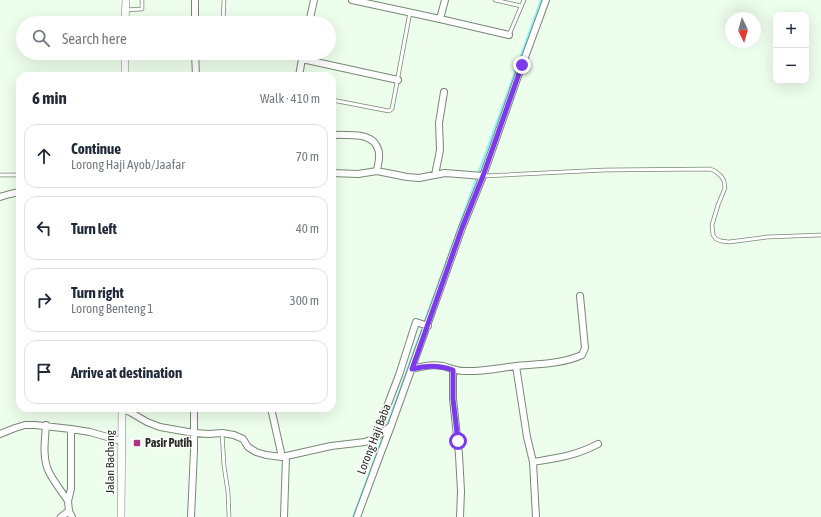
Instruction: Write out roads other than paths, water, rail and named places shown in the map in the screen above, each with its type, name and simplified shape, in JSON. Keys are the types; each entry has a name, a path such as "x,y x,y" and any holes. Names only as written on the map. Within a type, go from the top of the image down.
{"street":[{"path":"126,0 126,16"},
{"path":"195,0 195,16"},
{"path":"311,16 314,0"},
{"path":"352,0 440,18 509,35"},
{"path":"440,18 445,0"},
{"path":"377,437 416,322 425,325 546,0"},
{"path":"125,60 125,72"},
{"path":"195,60 196,72"},
{"path":"300,72 302,60"},
{"path":"319,60 398,80"},
{"path":"435,175 440,150 439,123 444,92"},
{"path":"336,136 360,136 369,138 373,141 378,148 379,156 377,171"},
{"path":"336,173 358,174 377,171 419,178 445,173 481,175"},
{"path":"0,197 16,193"},
{"path":"412,369 436,365 453,370 470,371 557,362 582,355 584,348 580,296"},
{"name":"Lorong Haji Baba","path":"357,517 412,369 425,325"},
{"path":"516,366 527,437 533,462 536,517"},
{"path":"453,370 453,399 459,454 461,491 460,517"},
{"name":"Jalan Bachang","path":"121,517 122,412"},
{"path":"130,412 147,422 174,430 194,433 234,435 243,439 248,447 256,452 284,457 331,446 365,442 377,437 389,428"},
{"path":"191,517 194,412"},
{"path":"272,412 284,457 284,517"},
{"path":"0,434 25,425 46,425 90,432 121,441"},
{"path":"46,425 46,464 49,472 68,501 71,514 61,517"},
{"path":"68,501 71,489 71,429"},
{"path":"533,462 577,454 598,444"}],"lane":[{"path":"126,10 142,9 142,0"},
{"path":"224,0 224,16"},
{"path":"495,0 521,6"},
{"path":"509,35 524,0"},
{"path":"336,101 389,111 392,109 410,12"},
{"path":"481,175 605,170 710,169 721,176 724,181 725,188 712,225 713,235 716,239 729,242 821,234"},
{"path":"0,175 16,175"},
{"path":"222,434 229,517"}],"waterway":[{"path":"386,428 541,0"},
{"path":"353,517 384,434"}],"place":[{"name":"Pasir Putih","path":"137,443"}]}
